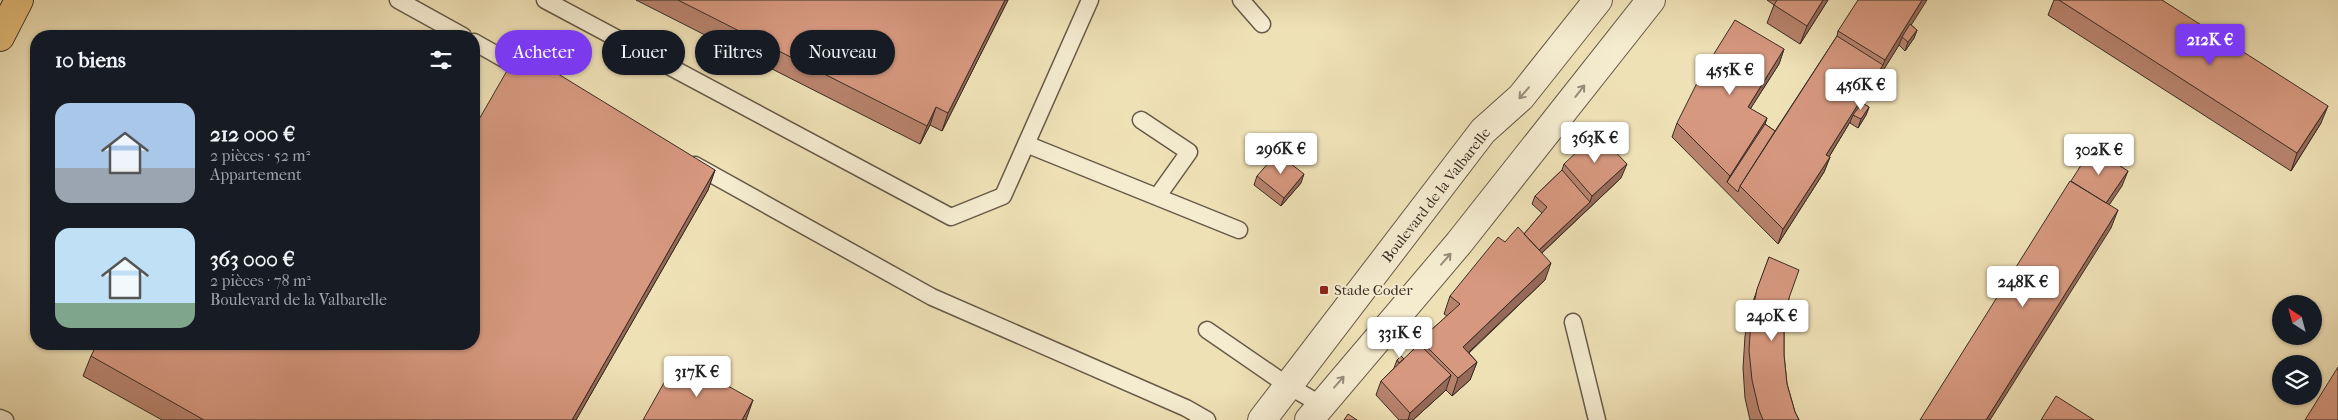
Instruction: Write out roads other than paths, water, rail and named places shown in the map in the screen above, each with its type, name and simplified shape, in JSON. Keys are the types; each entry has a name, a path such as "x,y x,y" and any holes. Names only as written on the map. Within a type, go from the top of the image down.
{"highway":[{"path":"0,37 19,0"}],"street":[{"name":"Boulevard de la Valbarelle","path":"1262,420 1483,132 1521,96 1598,0"},
{"path":"1314,412 1459,243 1651,0"}],"lane":[{"path":"398,0 452,30"},
{"path":"545,0 951,217 1003,196 1090,0"},
{"path":"1241,0 1262,24"},
{"path":"480,45 543,81"},
{"path":"1141,120 1189,152 1157,197"},
{"path":"1026,144 1239,230"},
{"path":"681,158 932,297 1186,408 1207,420"},
{"path":"1573,322 1597,420"},
{"path":"1207,330 1287,385 1314,412"},
{"path":"0,418 4,420"}],"place":[{"name":"Stade Coder","path":"1324,290"}]}
